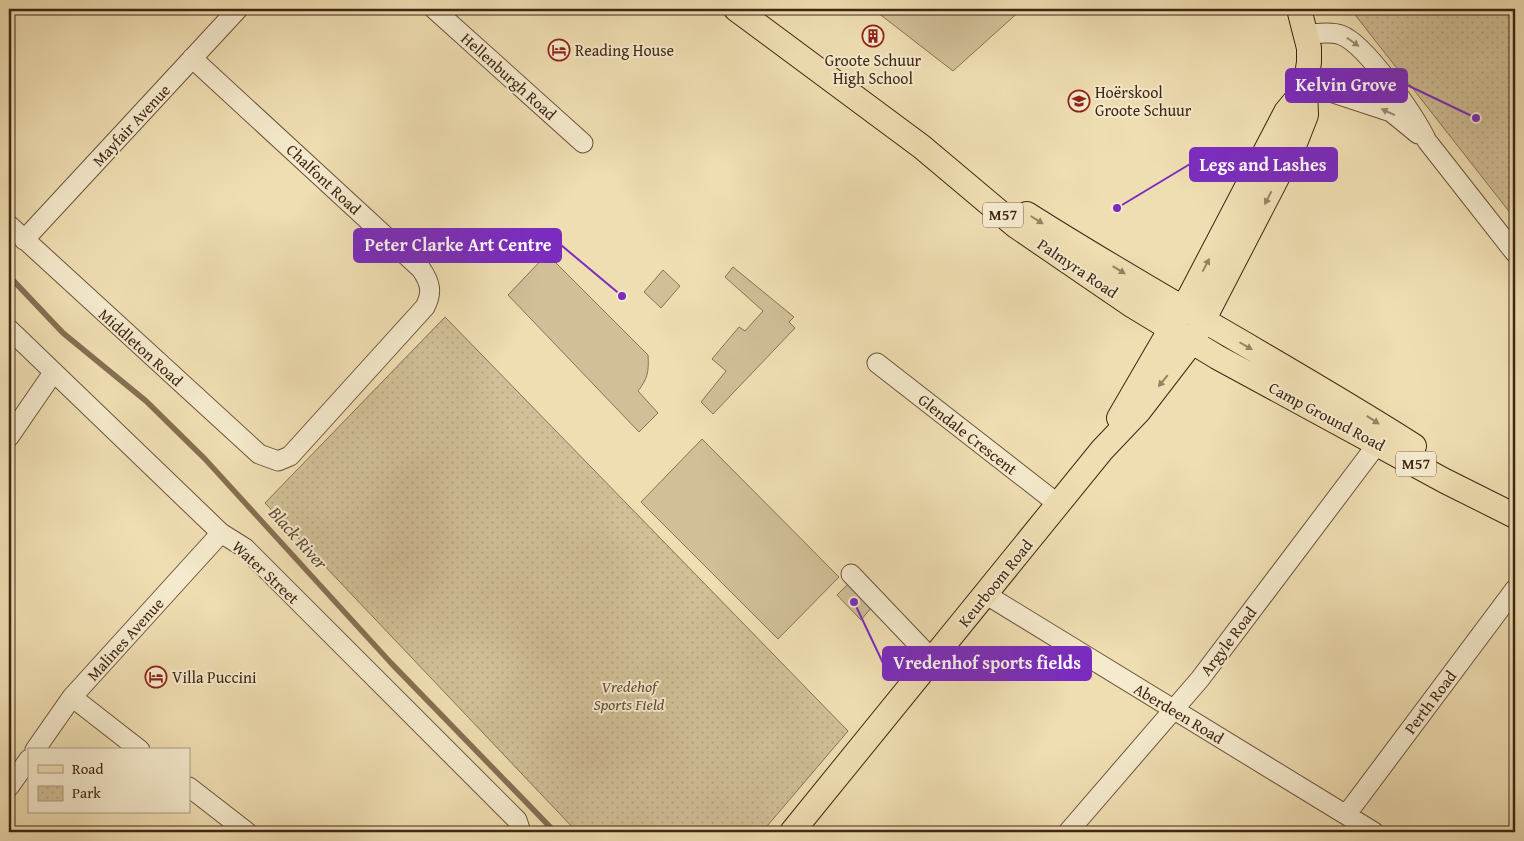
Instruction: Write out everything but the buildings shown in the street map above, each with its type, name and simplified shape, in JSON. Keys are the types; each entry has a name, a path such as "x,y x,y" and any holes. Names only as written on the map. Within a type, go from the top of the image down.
{"main road":[{"name":"Palmyra Road","path":"736,9 922,147 1016,226 1171,330 1192,342"},
{"name":"Keurboom Road","path":"792,832 1102,450 1139,411 1192,342 1295,143 1306,114 1305,87 1309,62 1306,34 1299,9"},
{"name":"Keurboom Road","path":"1102,450 1183,308 1286,112 1305,87"},
{"name":"Palmyra Road","path":"922,147 1077,246 1204,321"},
{"name":"Camp Ground Road","path":"1204,321 1360,412 1515,515"},
{"name":"Camp Ground Road","path":"1192,342 1454,486 1515,515"}],"street":[{"name":"Mayfair Avenue","path":"24,240 238,9"},
{"name":"Hellenburgh Road","path":"434,9 583,143"},
{"path":"1306,34 1330,33 1340,35 1362,50 1418,121 1427,141"},
{"name":"Chalfont Road","path":"192,58 421,269 430,284 430,296 425,307 290,456 278,461"},
{"path":"1305,87 1391,112 1427,141 1515,253"},
{"name":"Middleton Road","path":"9,225 259,454 278,461"},
{"name":"Water Street","path":"9,329 221,533 245,548 519,826"},
{"name":"Glendale Crescent","path":"877,363 1058,504"},
{"path":"9,437 53,373"},
{"name":"Argyle Road","path":"1068,832 1175,710 1378,443"},
{"name":"Malines Avenue","path":"36,748 72,697 221,533"},
{"path":"851,574 933,660"},
{"name":"Perth Road","path":"1346,815 1515,589"},
{"name":"Aberdeen Road","path":"985,594 1374,832"},
{"path":"72,697 137,748"},
{"path":"9,787 28,759"},
{"path":"190,788 247,832"}],"green space":[{"path":"873,9 1022,9 953,71"},
{"path":"1350,9 1515,9 1515,219 1356,16"},
{"path":"547,254 648,355 647,374 638,391 658,413 639,432 508,295"},
{"path":"733,267 794,317 789,322 795,328 713,414 701,402 726,371 712,359 739,327 745,331 763,311 725,277"},
{"path":"663,270 680,286 661,308 644,292"},
{"name":"Vredehof Sports Field","path":"445,317 848,731 762,832 577,832 265,503"},
{"path":"702,439 839,577 778,639 641,502"},
{"path":"848,584 871,608 861,620 837,595"}],"waterway":[{"name":"Black River","path":"9,276 63,333 146,401 205,459 391,663 555,832"}],"place":[{"name":"Groote Schuur High School","path":"873,36"},
{"name":"Reading House","path":"559,50"},
{"name":"Hoërskool Groote Schuur","path":"1079,101"},
{"name":"Kelvin Grove","path":"1476,118"},
{"name":"Legs and Lashes","path":"1117,208"},
{"name":"Peter Clarke Art Centre","path":"622,296"},
{"name":"Vredenhof sports fields","path":"854,602"},
{"name":"Villa Puccini","path":"156,677"}]}
